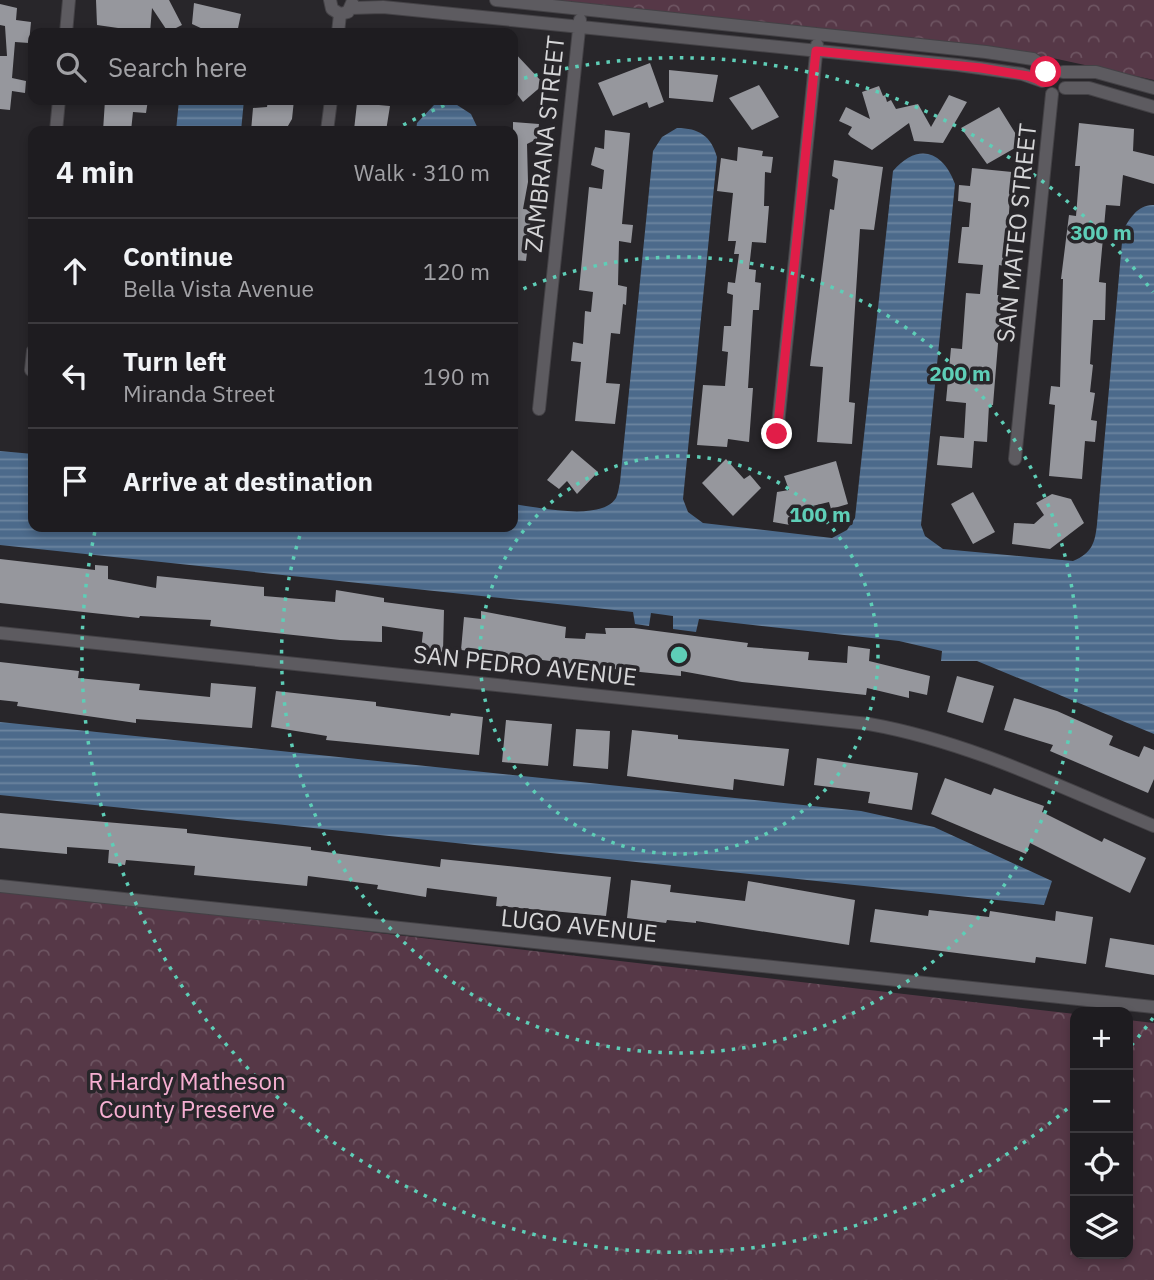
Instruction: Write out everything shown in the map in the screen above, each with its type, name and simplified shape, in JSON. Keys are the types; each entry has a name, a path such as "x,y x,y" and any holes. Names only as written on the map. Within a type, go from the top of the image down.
{"street":[{"path":"66,28 69,0"},
{"path":"316,0 341,6 383,7 816,51 981,68 1028,76 1096,72 1154,89"},
{"path":"496,0 1013,55 1040,62 1045,75 1046,91 1052,94 1065,88 1088,88 1154,107"},
{"path":"339,28 341,6"},
{"name":"ZAMBRANA STREET","path":"539,409 581,9"},
{"path":"777,434 818,34"},
{"path":"1063,72 1067,82 1065,88"},
{"name":"SAN MATEO STREET","path":"1015,459 1052,94"},
{"path":"56,126 59,105"},
{"path":"328,126 330,105"},
{"name":"SAN PEDRO AVENUE","path":"0,633 869,724 917,733 967,748 1154,826"},
{"name":"LUGO AVENUE","path":"0,886 1154,1007"}],"green space":[{"path":"534,0 1154,0 1154,80 1048,57"},
{"name":"R Hardy Matheson County Preserve","path":"0,889 1070,1013 1070,1259 1133,1259 1133,1021 1154,1023 1154,1280 0,1280"}],"water":[{"path":"179,105 244,105 241,126 176,126"},
{"path":"434,105 457,105 471,114 477,126 417,126"},
{"path":"677,128 698,132 708,139 717,157 683,499 688,512 703,523 832,538 847,530 855,518 893,171 912,156 929,154 944,164 955,184 921,525 925,536 943,549 1073,561 1084,555 1094,542 1097,524 1123,231 1131,217 1139,210 1154,205 1154,734 977,661 941,661 942,651 899,641 699,619 696,632 673,629 673,616 651,613 649,626 635,624 633,612 0,545 0,451 28,454 28,532 518,532 518,505 568,511 597,509 608,505 616,498 620,482 653,151 662,137"},
{"path":"0,722 861,811 934,827 1052,881 1044,905 0,795"}],"building":[{"path":"96,0 169,0 182,25 165,28 152,8 150,28 97,25"},
{"path":"194,3 241,14 238,28 201,28 192,24"},
{"path":"0,4 17,8 16,20 31,22 30,28 28,28 28,43 15,42 12,78 26,81 25,93 12,91 10,110 0,109 0,56 7,56 5,26 0,25"},
{"path":"518,56 544,84 523,102 518,95"},
{"path":"650,63 664,102 649,108 647,102 613,116 598,83"},
{"path":"669,70 718,75 713,102 669,98"},
{"path":"759,85 779,117 752,130 729,98"},
{"path":"879,86 887,102 891,100 896,109 918,104 931,127 949,95 967,102 943,143 914,141 909,123 872,150 851,137 848,134 852,127 839,121 846,107 870,119 862,92"},
{"path":"105,105 147,105 146,113 133,112 132,126 103,126"},
{"path":"293,105 292,119 288,126 251,126 253,108"},
{"path":"357,105 390,106 387,126 354,126"},
{"path":"999,107 1022,144 987,164 961,128"},
{"path":"513,122 539,124 537,139 527,144 528,182 523,209 532,210 526,261 518,260 518,126 513,126"},
{"path":"1079,123 1134,129 1133,151 1154,156 1154,184 1123,175 1120,206 1106,205 1099,282 1106,283 1105,320 1093,320 1090,364 1093,365 1090,392 1095,393 1091,420 1097,421 1095,442 1085,441 1082,479 1049,476 1055,405 1049,404 1051,386 1060,387 1061,279 1069,215 1076,216 1080,166 1075,166"},
{"path":"605,130 630,133 622,224 633,225 631,243 619,241 618,285 627,287 626,305 623,304 620,334 611,333 606,383 620,384 615,424 575,421 581,362 571,361 573,342 583,344 585,311 591,312 593,292 579,290 589,187 602,189 604,170 591,165 595,147 604,149"},
{"path":"738,147 763,151 762,156 773,157 771,173 765,172 764,206 769,206 766,243 752,242 749,269 756,270 755,282 761,283 759,310 753,310 748,388 753,388 749,442 728,439 727,447 697,445 703,385 725,386 728,352 722,351 724,326 731,326 733,295 727,293 728,282 735,283 739,254 734,254 736,241 728,241 733,193 717,191 721,158 737,161"},
{"path":"834,160 883,167 874,230 860,229 849,402 855,403 852,444 817,442 823,367 810,366 830,209 834,210 838,179 832,176"},
{"path":"972,168 1012,172 1005,266 999,265 997,295 1002,295 993,405 989,405 987,442 974,441 972,468 937,465 940,436 964,438 966,403 946,401 951,348 962,349 966,293 980,294 983,265 958,263 962,227 969,227 971,203 958,201 959,185 970,186"},
{"path":"572,450 598,472 577,494 567,481 559,489 547,480"},
{"path":"726,459 744,479 750,475 761,488 733,516 702,483"},
{"path":"836,461 848,504 831,509 829,502 796,510 797,517 790,518 790,525 773,522 777,492 789,490 784,476"},
{"path":"973,492 995,532 973,544 951,504"},
{"path":"1052,494 1071,499 1084,523 1050,549 1012,544 1014,523 1034,524 1044,515 1036,503"},
{"path":"0,559 95,570 95,565 108,566 108,579 156,588 157,576 264,587 264,596 335,602 336,590 384,598 384,602 444,610 443,652 421,650 423,632 382,626 382,642 340,640 210,626 211,620 139,618 0,603"},
{"path":"481,611 566,627 565,638 585,639 586,633 606,634 605,628 634,628 748,643 747,647 809,652 808,660 847,663 848,646 870,649 869,661 930,676 927,695 909,691 909,698 867,688 866,695 742,682 681,671 681,676 461,650 464,617 481,619"},
{"path":"0,662 79,671 78,678 140,684 139,690 210,697 211,683 256,687 252,728 136,719 136,723 17,706 18,702 0,700"},
{"path":"957,676 994,686 983,723 947,712"},
{"path":"276,691 376,702 376,706 450,716 451,713 483,717 479,755 326,740 327,736 271,727"},
{"path":"1014,698 1057,711 1113,736 1109,745 1139,757 1144,746 1154,750 1154,779 1148,793 1050,751 1053,745 1004,730"},
{"path":"506,720 552,724 548,766 502,762"},
{"path":"576,729 610,731 608,769 573,766"},
{"path":"632,730 678,735 678,739 789,749 784,786 734,779 733,790 627,776"},
{"path":"817,758 918,773 912,810 868,803 870,792 814,785"},
{"path":"945,778 991,795 994,788 1044,806 1042,812 1102,842 1104,838 1146,858 1130,893 1030,843 1026,854 931,814"},
{"path":"0,813 187,829 187,833 311,847 311,850 440,867 441,859 611,877 606,916 496,906 497,897 427,888 426,897 377,889 378,885 308,876 307,886 194,875 195,866 126,860 125,865 108,863 109,850 67,847 67,854 0,848"},
{"path":"631,880 671,885 670,892 745,901 748,881 855,900 849,945 696,921 667,920 666,923 627,918"},
{"path":"875,909 928,916 929,910 989,917 990,911 1055,921 1056,911 1093,917 1086,964 1036,957 1035,963 870,942"},
{"path":"1110,938 1154,945 1154,975 1105,967"}],"route":[{"path":"777,434 816,51 981,68 1042,81 1046,72"}]}
